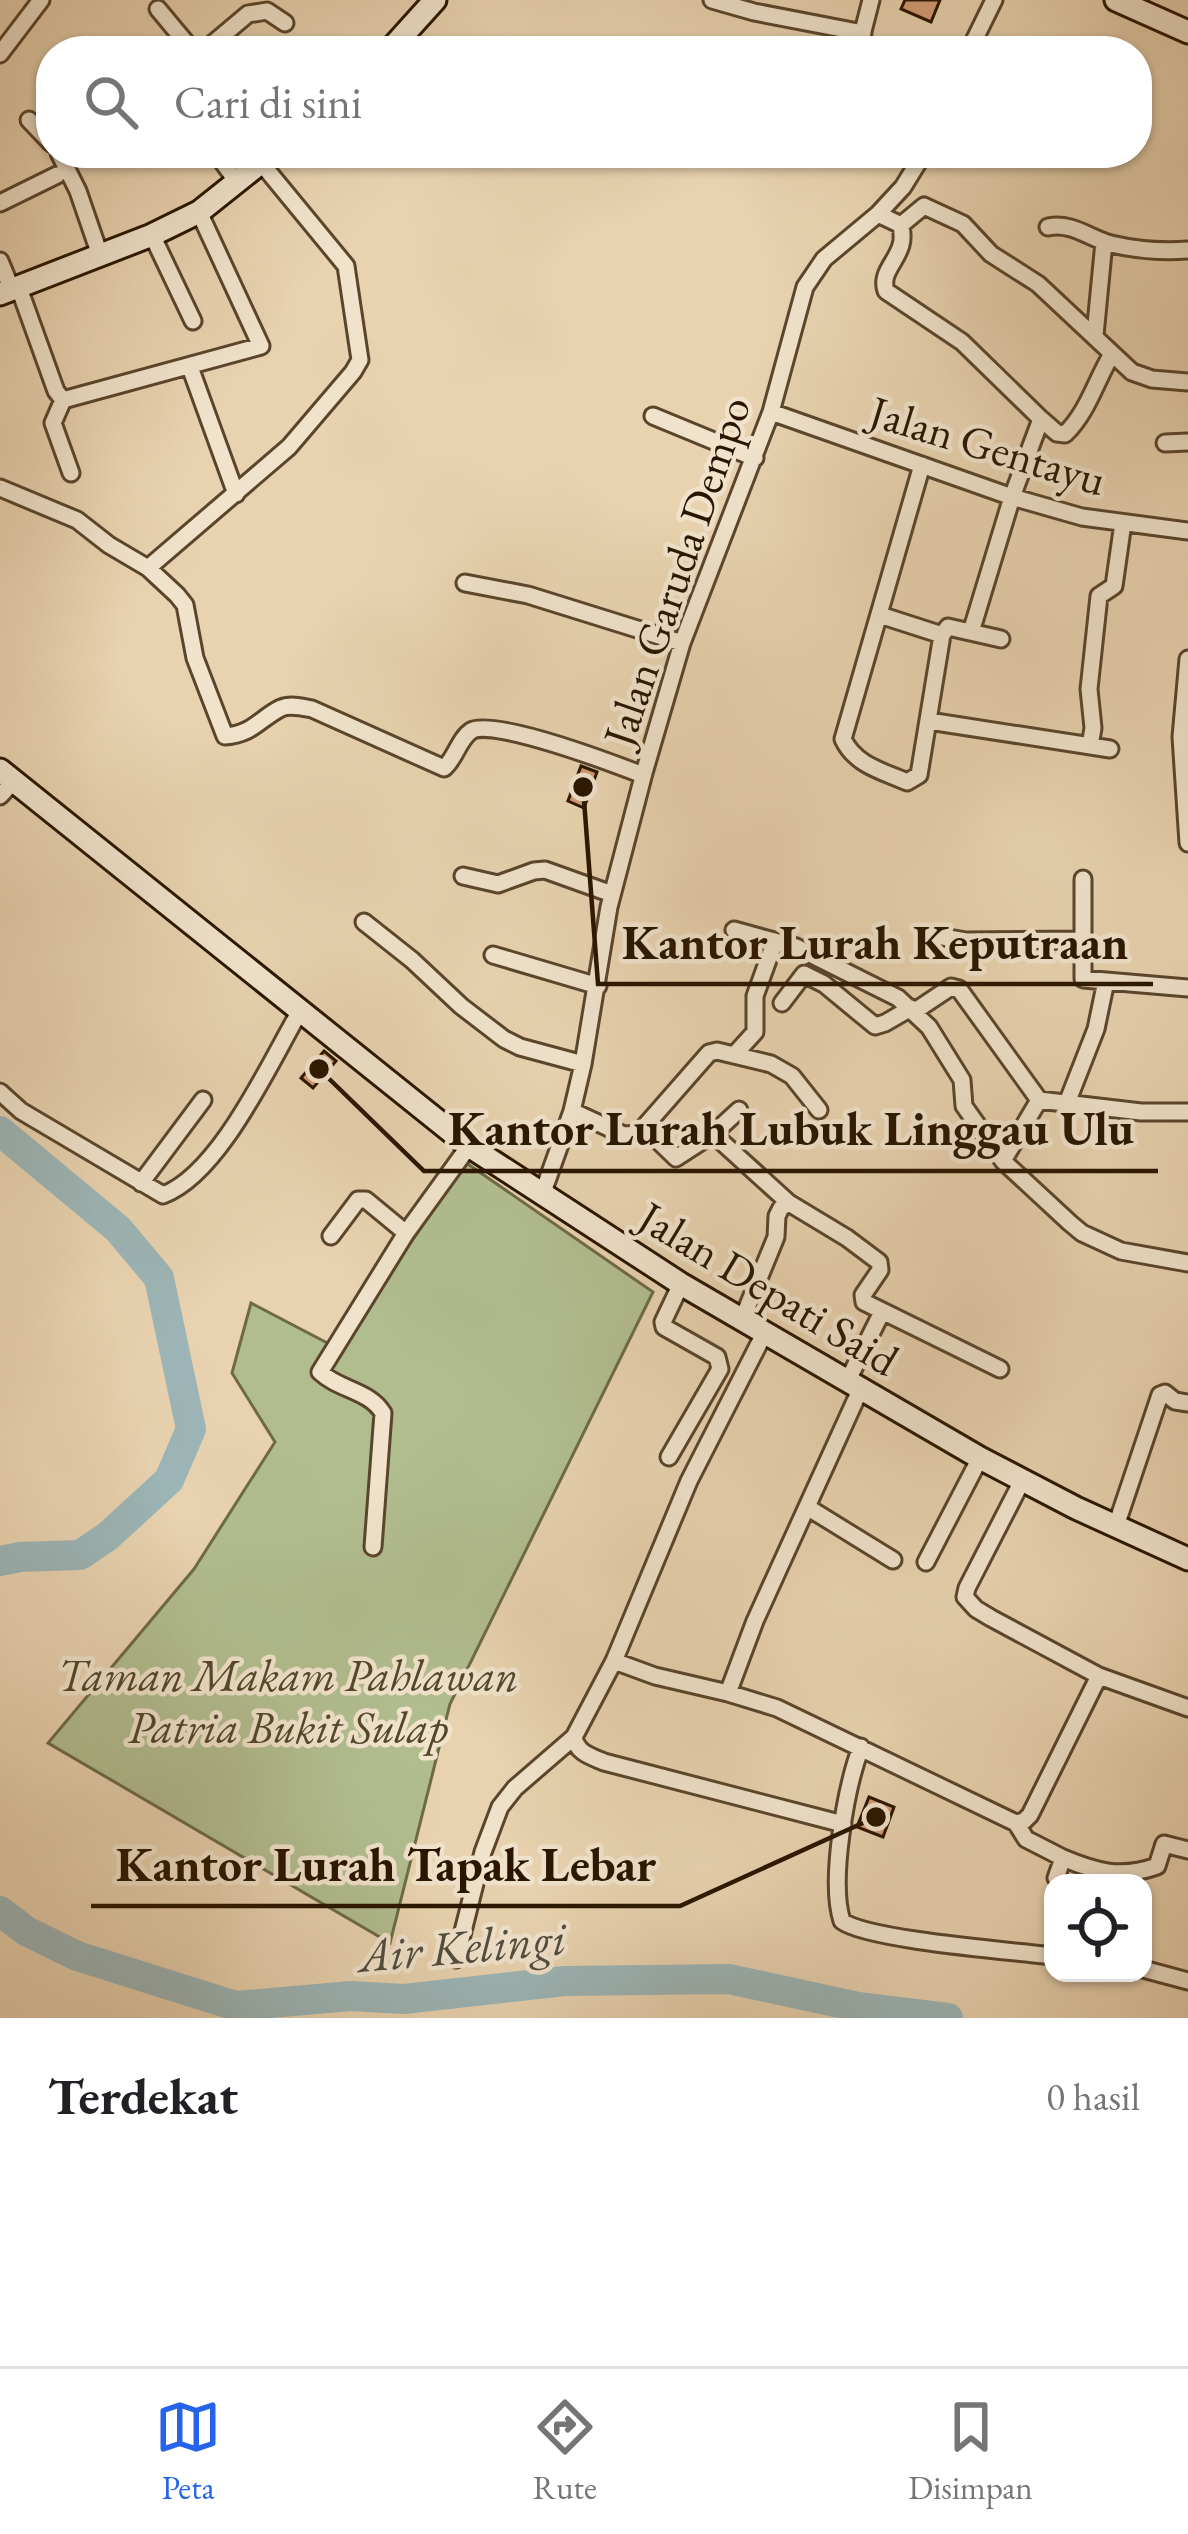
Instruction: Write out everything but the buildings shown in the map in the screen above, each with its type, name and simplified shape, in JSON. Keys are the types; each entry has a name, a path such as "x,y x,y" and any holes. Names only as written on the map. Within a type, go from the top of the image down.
{"main road":[{"path":"402,36 435,0"},
{"path":"1116,0 1188,32"},
{"path":"10,290 199,212 251,168"},
{"name":"Jalan Depati Said","path":"5,782 470,1146 542,1195 681,1284 980,1458 1188,1559"}],"street":[{"path":"0,54 41,0"},
{"path":"712,0 862,33"},
{"path":"861,36 871,0"},
{"path":"976,36 994,0"},
{"path":"158,9 180,36"},
{"path":"222,36 248,14 267,11 285,23"},
{"path":"29,120 36,127"},
{"path":"66,168 100,255"},
{"path":"227,168 238,183"},
{"path":"148,568 304,431 360,360 346,266 271,168"},
{"name":"Jalan Garuda Dempo","path":"542,1195 584,1064 612,894 643,775 682,643 771,412 805,286 824,259 878,214 915,168"},
{"path":"0,203 57,175"},
{"path":"901,225 925,206 963,224 991,254 1031,279 1123,365 1142,376 1188,382"},
{"path":"71,473 52,423 63,400 262,346 199,212"},
{"path":"878,214 901,225"},
{"path":"901,225 902,245 884,278 886,291 955,336 1057,433 1071,429 1112,354"},
{"path":"1048,227 1071,227 1138,250 1188,250"},
{"path":"152,235 193,321"},
{"path":"1095,335 1104,242"},
{"path":"0,261 63,400"},
{"path":"190,368 236,494"},
{"name":"Jalan Gentayu","path":"771,412 1082,517 1188,531"},
{"path":"653,416 755,458"},
{"path":"971,632 1012,497 1042,419"},
{"path":"1166,443 1188,442"},
{"path":"922,465 844,739 846,747 861,762 907,782 915,780 945,628 1001,639"},
{"path":"0,488 77,520 148,568 184,605 195,658 225,736 254,728 282,707 300,707 445,768 467,734 481,728 567,745 643,775"},
{"path":"1090,746 1089,689 1099,596 1114,586 1124,523"},
{"path":"465,584 528,595 682,643"},
{"path":"880,615 942,635"},
{"path":"1188,659 1180,737 1188,843"},
{"path":"929,721 1110,749"},
{"path":"463,876 498,884 545,870 612,894"},
{"path":"1083,879 1084,979 1188,988"},
{"path":"364,922 504,1039 584,1064"},
{"path":"734,930 811,954 898,998 929,1027 962,1080 964,1106 1003,1161 1082,1233 1121,1251 1188,1263"},
{"path":"937,936 966,941 1082,940"},
{"path":"735,1054 754,1032 755,996 775,941"},
{"path":"782,1003 804,974 811,954"},
{"path":"493,955 598,986"},
{"path":"804,974 824,984 874,1026 951,987 959,989 1039,1100 1141,1112 1188,1112"},
{"path":"1067,1103 1090,1050 1106,981"},
{"path":"0,1092 22,1111 163,1195 174,1191 221,1147 300,1011"},
{"path":"572,1111 624,1136 638,1133 709,1053 717,1051 771,1064 792,1076 819,1110"},
{"path":"141,1184 203,1100"},
{"path":"1003,1161 1039,1100"},
{"path":"644,1127 676,1159 739,1110"},
{"path":"713,1134 789,1203 879,1262 880,1270 863,1299 867,1304 1000,1370"},
{"path":"373,1547 383,1413 375,1401 320,1372 406,1233 470,1146"},
{"path":"331,1236 358,1200 365,1200 406,1233"},
{"path":"742,1320 776,1237 776,1216 789,1203"},
{"path":"669,1457 720,1369 717,1358 664,1327 681,1284"},
{"path":"728,1693 882,1312"},
{"path":"456,1959 483,1852 500,1807 574,1736 614,1661 689,1480 765,1332"},
{"path":"1116,1526 1160,1395 1188,1403"},
{"path":"926,1562 980,1458"},
{"path":"1022,1481 965,1597 991,1618 1099,1676 1188,1708"},
{"path":"807,1507 893,1560"},
{"path":"614,1661 777,1708 1016,1823 1026,1839 1098,1872 1130,1874 1156,1866 1164,1844 1188,1850"},
{"path":"1016,1823 1030,1815 1099,1676"},
{"path":"574,1736 583,1753 604,1762 843,1824"},
{"path":"861,1748 843,1824 838,1909 842,1921 908,1938 1044,1955"},
{"path":"1057,1874 1063,1858"},
{"path":"1152,1971 1188,1981"}],"green space":[{"name":"Taman Makam Pahlawan Patria Bukit Sulap","path":"465,1162 653,1292 450,1704 390,1943 48,1743 194,1569 275,1442 232,1373 251,1303 339,1349"}],"waterway":[{"name":"Air Kelingi","path":"0,1131 118,1229 159,1278 191,1429 169,1480 108,1536 80,1555 0,1561"},
{"name":"Air Kelingi","path":"0,1911 26,1931 77,1956 236,2006 351,1996 404,1999 565,1981 729,1979 858,2007 948,2018"}],"place":[{"name":"Kantor Lurah Keputraan","path":"583,787"},
{"name":"Kantor Lurah Lubuk Linggau Ulu","path":"319,1069"},
{"name":"Kantor Lurah Tapak Lebar","path":"876,1817"}]}
